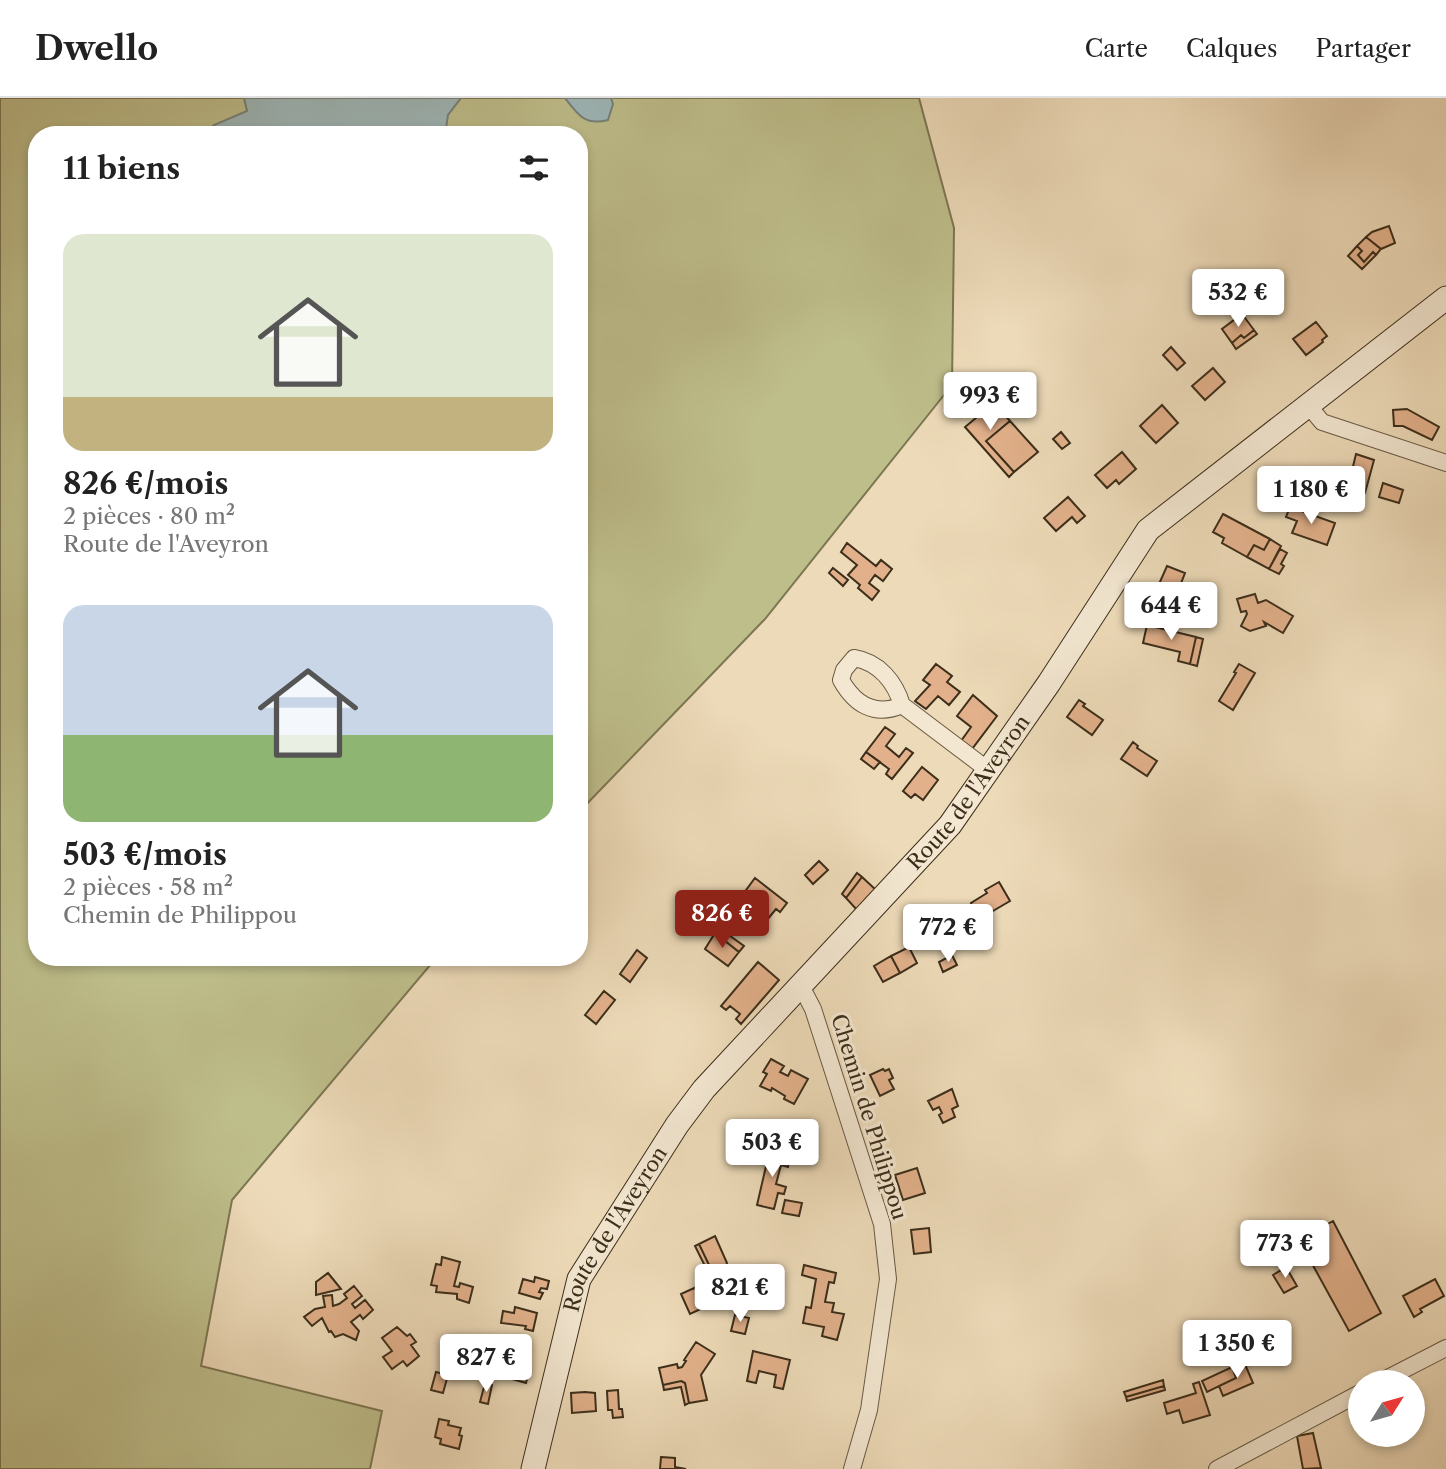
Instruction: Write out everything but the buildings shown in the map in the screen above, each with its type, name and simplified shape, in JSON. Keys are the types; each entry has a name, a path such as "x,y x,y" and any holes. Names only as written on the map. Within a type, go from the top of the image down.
{"street":[{"name":"Route de l'Aveyron","path":"533,1469 579,1279 677,1125 704,1089 950,825 1049,684 1148,530 1446,298"},
{"path":"1308,405 1322,422 1446,463"},
{"path":"902,705 988,770"},
{"name":"Chemin de Philippou","path":"801,986 813,1009 883,1224 888,1279 869,1410 852,1469"},
{"path":"1403,1370 1446,1348"},
{"path":"1217,1469 1348,1399"}],"green space":[{"path":"0,98 919,98 954,228 952,385 765,619 588,803 588,126 28,126 28,966 429,966 232,1200 201,1366 382,1411 370,1469 0,1469"}],"water":[{"path":"244,98 461,98 448,115 446,126 213,126 247,111"},
{"path":"565,98 611,98 613,104 608,120 593,121 578,114"}]}
